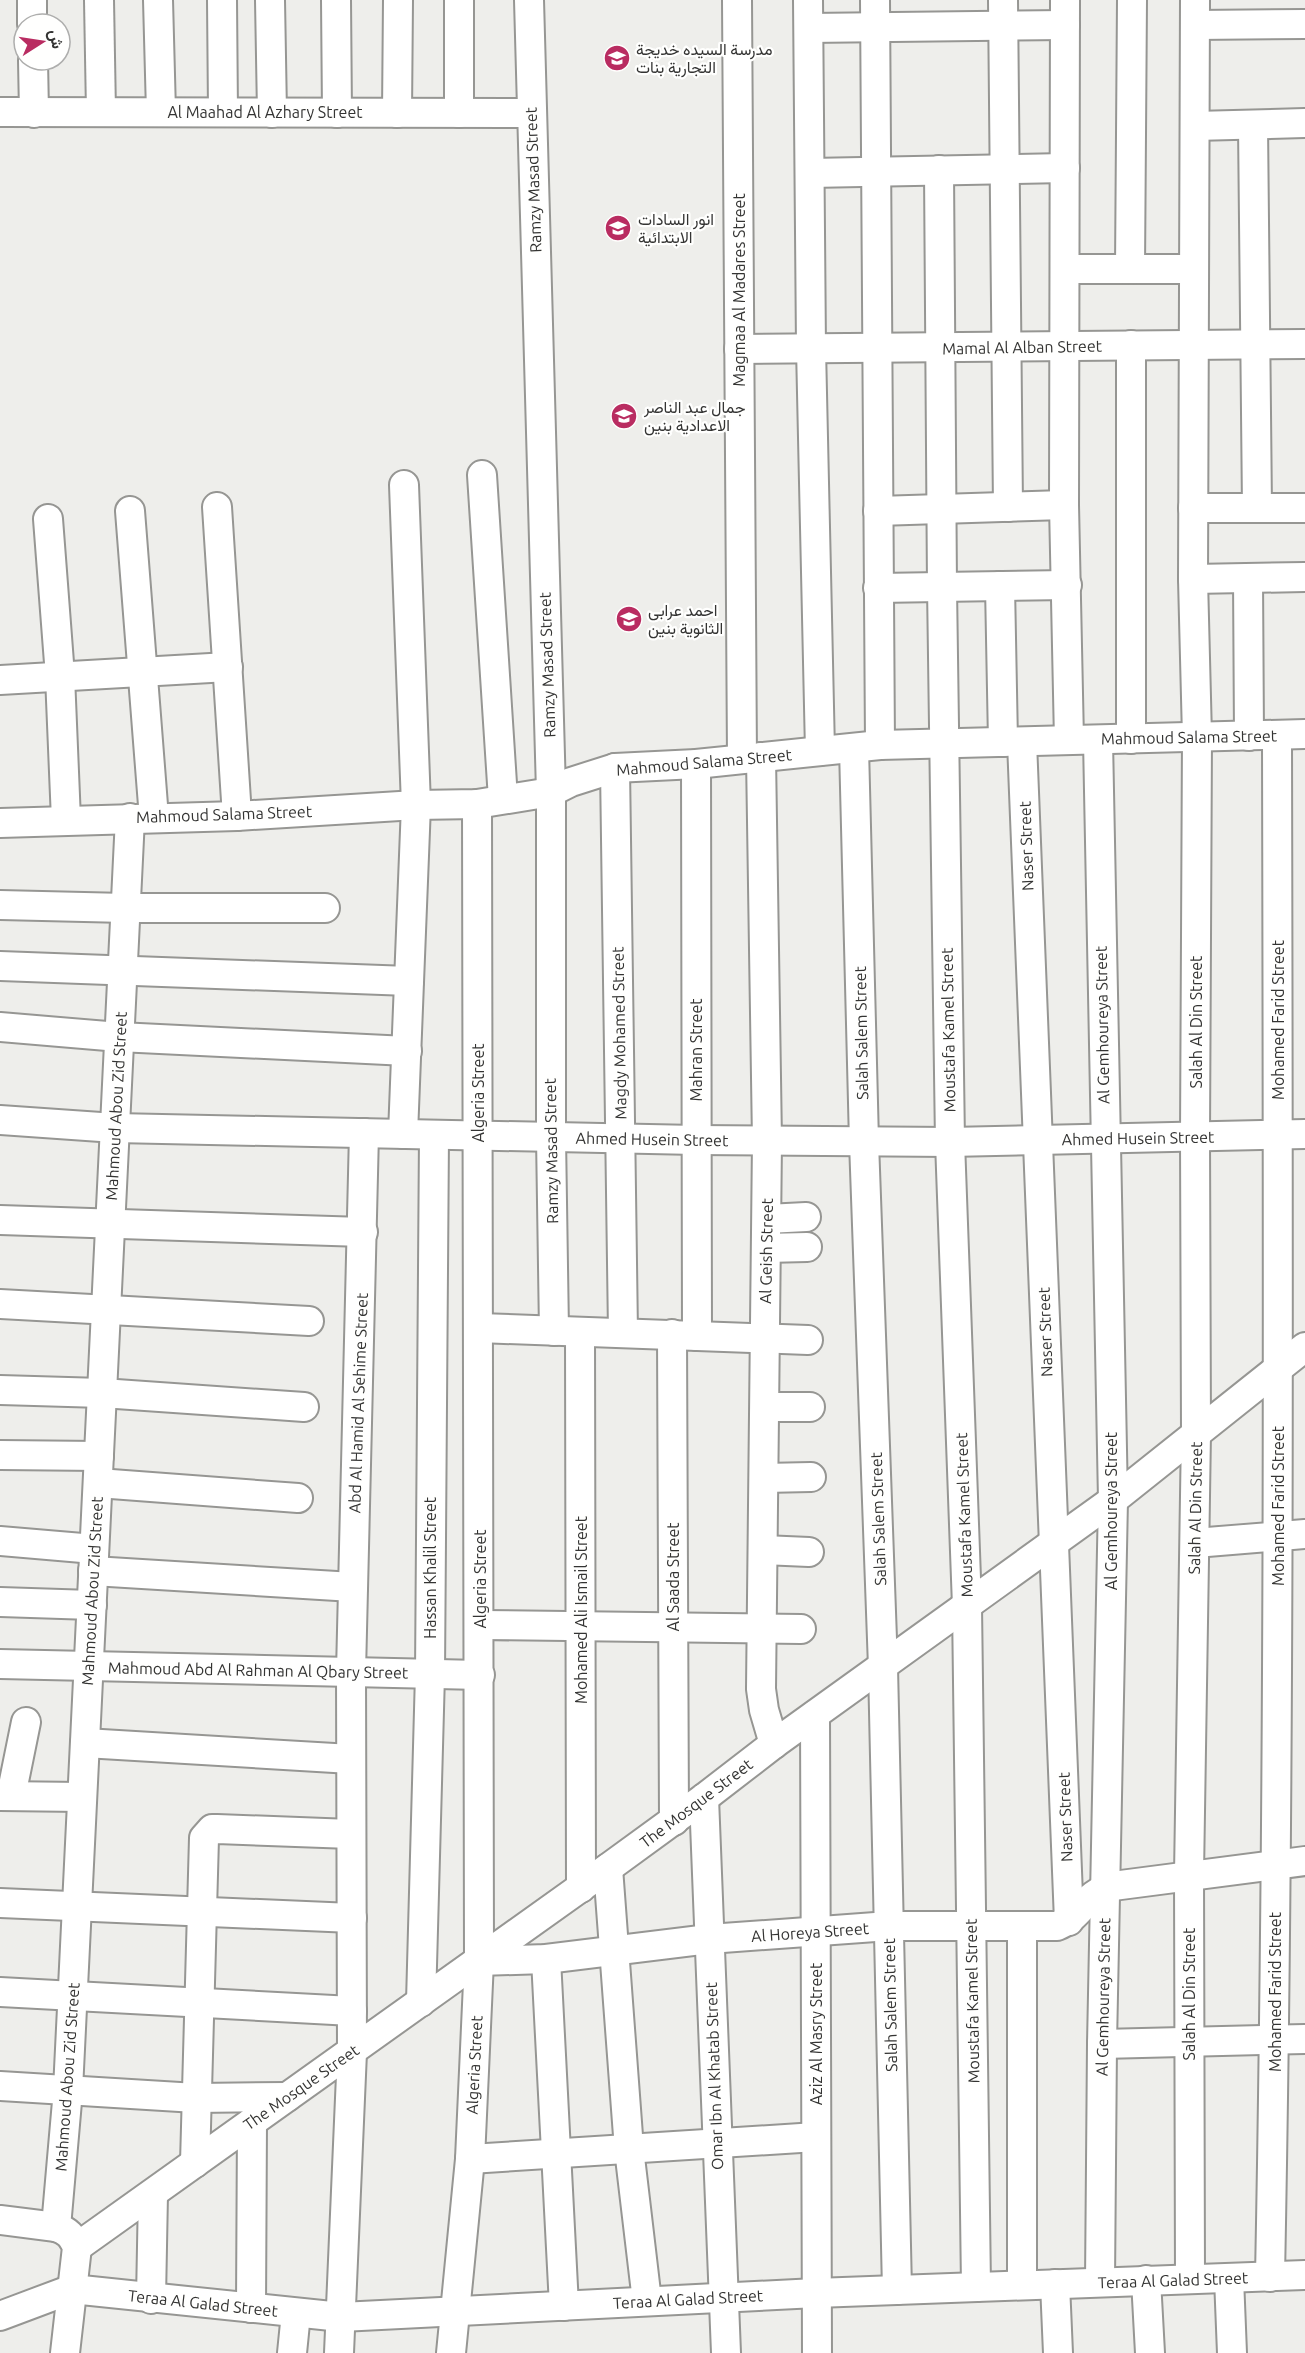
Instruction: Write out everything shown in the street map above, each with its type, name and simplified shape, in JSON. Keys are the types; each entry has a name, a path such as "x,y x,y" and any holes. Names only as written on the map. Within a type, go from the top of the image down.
{"street":[{"path":"99,0 101,112"},
{"path":"158,0 161,112"},
{"path":"222,0 223,112"},
{"path":"270,0 272,113"},
{"path":"336,0 337,112"},
{"path":"397,112 398,0"},
{"path":"459,0 459,113"},
{"name":"Ramzy Masad Street","path":"529,0 550,792 551,1137 567,1332"},
{"name":"Magmaa Al Madares Street","path":"737,0 739,349 752,758"},
{"path":"808,0 820,751"},
{"path":"1130,269 1132,0"},
{"path":"1195,13 1256,12 1305,24"},
{"path":"809,28 875,13 1065,13 1064,505 1069,740"},
{"name":"Salah Salem Street","path":"875,13 878,588 867,747 864,1142 883,1667 897,2290"},
{"path":"1003,13 1008,507"},
{"name":"Salah Al Din Street","path":"1190,2279 1189,1875 1196,1433 1197,737 1193,579 1195,13"},
{"path":"33,72 34,112"},
{"name":"Al Maahad Al Azhary Street","path":"0,112 531,113"},
{"path":"1195,126 1305,123"},
{"path":"1252,125 1257,508"},
{"path":"810,173 1065,168"},
{"name":"Moustafa Kamel Street","path":"939,170 941,509 950,1142 967,1606 976,2287"},
{"path":"1066,269 1194,269"},
{"name":"Mamal Al Alban Street","path":"739,349 1305,344"},
{"path":"1131,345 1131,739"},
{"name":"Algeria Street","path":"451,2353 470,2158 479,1961 478,1136 490,801 482,475"},
{"path":"403,1134 416,805 404,485"},
{"path":"878,511 1064,505"},
{"path":"217,507 237,816"},
{"path":"1193,508 1305,508"},
{"name":"Mahmoud Abou Zid Street","path":"56,2227 68,2090 73,1996 126,908 142,818 142,672 130,511"},
{"path":"48,519 60,676 66,820"},
{"path":"1193,579 1305,577"},
{"name":"Mohamed Farid Street","path":"1248,578 1263,735 1291,1135 1278,1367 1292,1534 1275,1865 1275,2040 1270,2277"},
{"path":"878,588 1067,585"},
{"name":"Naser Street","path":"1000,586 1037,1140 1069,1921"},
{"path":"0,680 228,667"},
{"name":"Mahmoud Salama Street","path":"0,823 237,816 490,801 550,792 582,778 615,768 696,764 867,747 1305,734"},
{"name":"Al Gemhoureya Street","path":"1098,740 1104,1139 1113,1500 1102,2044 1100,2282"},
{"name":"Al Geish Street","path":"752,758 768,1141 761,1689 764,1710 774,1744"},
{"name":"Mahran Street","path":"685,1335 696,1140 696,764"},
{"name":"Magdy Mohamed Street","path":"615,768 624,1333"},
{"path":"0,905 126,908 325,908"},
{"path":"0,966 409,981"},
{"path":"0,1027 119,1036 407,1051"},
{"name":"Ahmed Husein Street","path":"0,1120 115,1128 768,1141 950,1142 1291,1135"},
{"name":"Abd Al Hamid Al Sehime Street","path":"339,2353 352,2052 351,1672 364,1133"},
{"name":"Hassan Khalil Street","path":"421,2002 430,1674 434,1135"},
{"path":"767,1220 806,1217"},
{"path":"0,1220 363,1232"},
{"path":"766,1248 807,1247"},
{"path":"0,1304 309,1321"},
{"path":"479,1328 808,1340"},
{"name":"Mohamed Ali Ismail Street","path":"567,1332 581,1626 581,1887"},
{"name":"Al Saada Street","path":"674,1821 673,1627 685,1335"},
{"name":"The Mosque Street","path":"77,2247 674,1821 774,1744 1053,1544 1113,1500 1305,1347"},
{"path":"0,1390 102,1393 304,1407"},
{"path":"765,1407 810,1407"},
{"path":"0,1455 298,1498"},
{"path":"764,1478 811,1477"},
{"path":"1195,1543 1292,1534"},
{"path":"0,1541 94,1560 353,1587"},
{"path":"763,1550 809,1552"},
{"path":"0,1602 92,1605"},
{"path":"480,1625 801,1629"},
{"name":"Mahmoud Abd Al Rahman Al Qbary Street","path":"0,1664 480,1675"},
{"name":"Aziz Al Masry Street","path":"815,1715 817,2353"},
{"path":"26,1722 5,1796 82,1797"},
{"path":"85,1743 351,1759"},
{"name":"Omar Ibn Al Khatab Street","path":"704,1798 726,2353"},
{"path":"195,2163 204,1838 212,1829 351,1834"},
{"path":"1069,1921 1087,1899 1105,1888 1305,1861"},
{"path":"608,1868 629,2149 647,2301"},
{"path":"0,1903 352,1918"},
{"name":"Al Horeya Street","path":"479,1961 546,1959 709,1939 889,1926 1057,1926 1069,1921"},
{"path":"1022,1926 1022,2285"},
{"path":"546,1959 564,2306"},
{"path":"0,1992 352,2011"},
{"path":"1102,2044 1305,2039"},
{"path":"0,2086 196,2098 287,2097"},
{"path":"251,2308 252,2122"},
{"path":"470,2158 816,2138"},
{"path":"151,2299 153,2194"},
{"path":"0,2220 56,2227 66,2230 73,2237 77,2247 65,2353"},
{"path":"1305,2275 1305,2287"},
{"name":"Teraa Al Galad Street","path":"72,2289 341,2317 816,2293 1305,2275"},
{"path":"1228,2278 1232,2353"},
{"path":"1146,2280 1150,2353"},
{"path":"1055,2284 1058,2353"},
{"path":"0,2316 72,2289"},
{"path":"292,2353 296,2313"}],"place":[{"name":"مدرسة السيده خديجة التجارية بنات","path":"617,58"},
{"name":"انور السادات الابتدائية","path":"618,228"},
{"name":"جمال عبد الناصر الاعدادية بنين","path":"624,416"},
{"name":"احمد عرابى الثانوية بنين","path":"629,619"}]}
